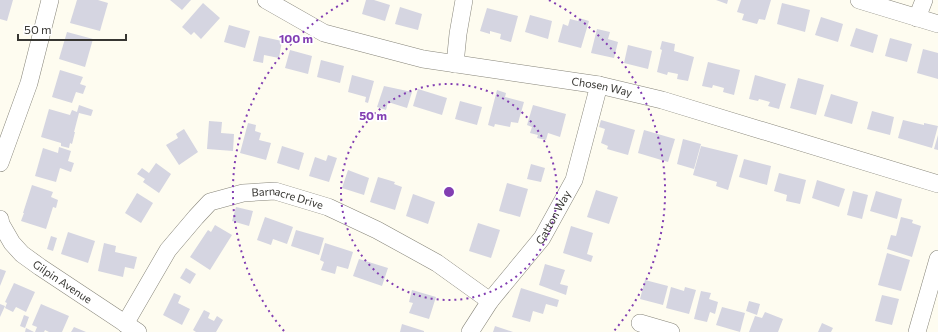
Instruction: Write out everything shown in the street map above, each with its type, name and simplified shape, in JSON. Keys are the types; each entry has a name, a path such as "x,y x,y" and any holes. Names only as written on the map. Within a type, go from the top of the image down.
{"street":[{"path":"0,163 29,83 50,0"},
{"name":"Chosen Way","path":"266,0 324,33 423,58 599,85 662,100 938,184"},
{"path":"455,64 458,34 464,0"},
{"path":"858,0 938,24"},
{"path":"917,18 924,0"},
{"name":"Gatton Way","path":"470,332 490,301 542,238 574,180 599,85"},
{"name":"Barnacre Drive","path":"131,328 168,250 210,202 243,193 275,191 328,207 377,230 437,263 490,301"},
{"name":"Gilpin Avenue","path":"0,219 1,224 12,243 22,254 40,268 131,328"},
{"path":"917,332 938,259"},
{"path":"640,323 671,332"}],"building":[{"path":"0,0 13,0 7,21 0,19"},
{"path":"77,0 98,0 108,3 100,31 70,23"},
{"path":"170,0 191,0 182,10"},
{"path":"366,0 374,0 390,5 385,21 362,14"},
{"path":"716,0 728,0 727,4"},
{"path":"741,0 771,0 765,20 759,19 757,24 742,20 744,14 737,12"},
{"path":"203,3 220,18 201,39 194,32 191,35 182,27"},
{"path":"782,3 810,10 805,32 777,24"},
{"path":"400,7 422,14 418,30 395,24"},
{"path":"487,8 518,16 511,42 500,39 501,34 490,31 490,34 480,31"},
{"path":"530,15 552,21 548,39 525,32"},
{"path":"821,17 843,24 838,42 815,35"},
{"path":"579,18 589,21 581,48 558,42 563,24 568,26 570,19 578,21"},
{"path":"229,25 250,31 245,48 224,42"},
{"path":"856,28 878,35 873,53 850,46"},
{"path":"597,29 610,32 608,39 618,42 614,58 591,53"},
{"path":"67,32 93,39 85,67 59,59"},
{"path":"259,36 282,41 279,58 264,55 263,63 253,61"},
{"path":"890,38 912,44 907,62 885,56"},
{"path":"662,41 675,44 674,51 694,57 688,81 677,79 678,74 668,72 667,75 657,72 662,50 660,49"},
{"path":"628,45 652,51 648,69 624,63"},
{"path":"923,49 938,53 938,79 917,73"},
{"path":"290,50 312,56 308,74 285,68"},
{"path":"321,60 344,66 340,83 317,77"},
{"path":"708,62 740,70 734,95 723,92 724,88 713,85 712,88 702,86"},
{"path":"60,70 83,77 80,84 86,86 83,94 76,92 72,103 52,97"},
{"path":"352,75 374,81 368,103 365,102 366,97 348,92"},
{"path":"755,75 786,84 779,109 768,106 770,102 759,99 758,101 749,99"},
{"path":"798,78 824,85 816,115 790,108"},
{"path":"384,86 412,92 407,108 388,102 386,110 377,107"},
{"path":"418,89 447,98 442,115 413,106"},
{"path":"497,90 506,93 505,97 524,102 518,123 511,122 510,127 495,124 494,127 488,125"},
{"path":"831,94 858,102 852,124 824,116"},
{"path":"460,101 482,107 477,125 455,119"},
{"path":"79,105 93,110 91,116 79,113 72,144 70,143 69,148 61,146 61,143 41,137 49,109 70,115 72,110 77,112"},
{"path":"533,105 566,114 560,137 548,133 546,140 537,138 538,135 530,133 532,127 527,125"},
{"path":"872,111 894,117 890,135 867,129"},
{"path":"601,120 635,130 628,155 607,149 608,146 601,143 605,129 599,127"},
{"path":"903,120 924,125 924,123 938,126 932,148 898,138"},
{"path":"209,121 222,122 221,133 234,134 233,151 207,149"},
{"path":"248,123 256,125 255,131 261,133 259,140 271,143 266,160 240,153"},
{"path":"184,129 198,152 179,165 166,145 178,138 176,134"},
{"path":"644,130 675,139 668,162 638,153"},
{"path":"938,135 938,150 934,149"},
{"path":"683,139 701,144 694,169 677,164"},
{"path":"282,146 304,153 299,170 277,163"},
{"path":"701,146 738,155 728,190 716,186 717,182 693,175"},
{"path":"59,147 71,151 68,161 74,163 71,172 60,168 56,182 35,176 43,148 58,153"},
{"path":"328,155 337,158 329,182 309,176 315,157 326,161"},
{"path":"744,159 771,166 767,185 739,177"},
{"path":"156,163 171,174 159,193 143,182 145,179 137,174 142,168 149,173"},
{"path":"531,164 545,168 541,182 527,179"},
{"path":"348,170 369,178 364,195 342,188"},
{"path":"779,173 806,180 800,204 786,201 787,195 774,191"},
{"path":"378,177 395,182 394,184 402,187 395,210 370,202"},
{"path":"817,180 845,189 839,207 812,198"},
{"path":"507,183 528,189 520,217 499,211"},
{"path":"32,185 53,192 51,197 58,200 56,208 53,207 46,229 21,221"},
{"path":"596,190 618,197 609,224 587,217"},
{"path":"853,191 868,195 862,219 847,215"},
{"path":"876,191 902,199 897,219 870,211"},
{"path":"137,193 153,203 141,223 125,213"},
{"path":"413,194 435,202 428,224 406,216"},
{"path":"236,207 253,211 249,226 232,221"},
{"path":"265,217 293,227 287,244 273,239 271,245 257,240"},
{"path":"901,217 913,220 912,223 921,226 912,257 887,249 891,235 896,236"},
{"path":"478,223 500,230 491,258 469,251"},
{"path":"215,225 232,235 210,270 190,257 208,230 211,232"},
{"path":"571,226 593,233 587,254 593,256 591,262 563,253"},
{"path":"296,230 324,238 319,255 291,246"},
{"path":"68,232 95,241 88,263 61,254"},
{"path":"51,236 57,238 53,251 47,249"},
{"path":"104,243 116,246 115,252 137,257 134,269 125,267 123,277 98,271"},
{"path":"325,243 353,252 348,269 337,266 335,274 321,270 324,262 320,260"},
{"path":"887,253 910,260 901,291 878,285"},
{"path":"359,259 388,268 382,286 353,276"},
{"path":"545,264 565,270 560,284 568,286 566,295 539,285"},
{"path":"186,268 196,274 190,284 180,278"},
{"path":"0,269 6,271 0,286"},
{"path":"645,280 668,286 663,305 640,299"},
{"path":"14,283 35,292 26,312 16,307 13,312 5,308 7,303 5,302"},
{"path":"671,287 684,291 685,287 696,290 689,314 666,308"},
{"path":"521,288 559,300 557,307 546,304 543,314 533,311 530,322 512,317"},
{"path":"412,290 436,297 429,319 409,313 413,303 409,302"},
{"path":"701,291 711,293 709,299 718,302 715,314 710,312 707,322 694,319"},
{"path":"174,293 181,296 178,303 190,309 182,325 163,315"},
{"path":"882,295 899,299 892,325 875,321"},
{"path":"749,301 760,304 757,315 746,311"},
{"path":"0,304 5,306 0,317"},
{"path":"41,304 69,316 62,332 49,332 45,330 44,332 35,332 37,327 32,325"},
{"path":"722,307 745,313 740,332 716,325"},
{"path":"204,310 210,313 208,318 214,321 217,316 223,320 216,332 196,332 193,330"},
{"path":"765,312 783,319 778,332 749,332 755,316 762,318"},
{"path":"24,315 29,317 25,328 20,326"},
{"path":"822,323 833,328 831,332 818,332"},
{"path":"402,324 424,331 424,332 400,332"},
{"path":"495,326 513,332 493,332"},
{"path":"74,327 86,332 71,332"},
{"path":"26,328 34,332 25,332"}]}
